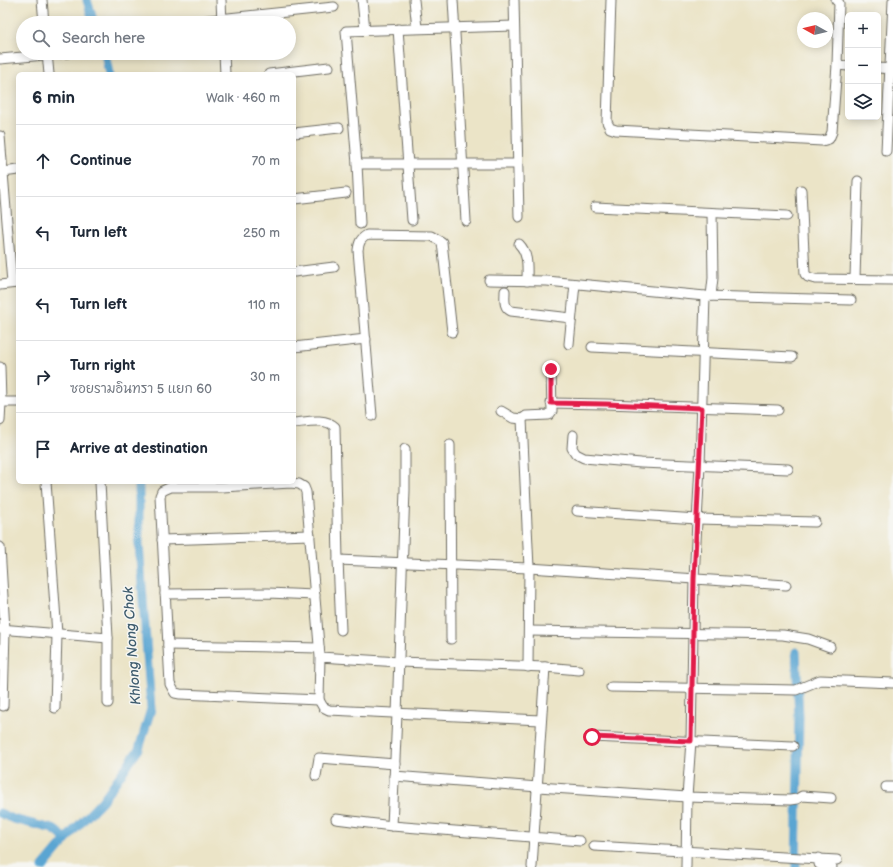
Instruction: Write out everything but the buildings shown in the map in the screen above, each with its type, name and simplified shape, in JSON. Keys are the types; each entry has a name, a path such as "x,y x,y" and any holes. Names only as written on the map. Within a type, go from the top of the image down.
{"street":[{"path":"42,0 43,16"},
{"path":"221,0 222,16"},
{"path":"362,0 364,30"},
{"path":"414,0 417,28"},
{"path":"453,0 466,221"},
{"path":"514,0 519,217"},
{"path":"611,0 607,122 610,128 616,130 822,141 829,139 832,132 838,65 838,3 836,0"},
{"path":"886,151 893,1"},
{"path":"262,16 334,7"},
{"path":"360,224 357,164 346,30 514,26"},
{"path":"398,29 412,220"},
{"path":"0,59 16,57"},
{"path":"48,60 49,72"},
{"path":"224,60 225,72"},
{"path":"838,65 845,66"},
{"path":"286,72 329,67"},
{"path":"881,68 891,69"},
{"path":"296,133 339,128"},
{"path":"0,136 15,283 0,285"},
{"path":"357,164 518,164"},
{"path":"3,172 16,170"},
{"path":"855,278 858,181"},
{"path":"801,190 804,274 815,279 855,278 893,280"},
{"path":"296,199 346,193"},
{"path":"594,207 787,216"},
{"path":"686,867 687,797 691,741 692,634 700,465 703,353 708,296 713,278 712,213"},
{"path":"372,416 358,250 362,238 367,235 432,236 438,238 442,242 452,332"},
{"path":"519,244 526,253 527,281"},
{"path":"296,272 334,267"},
{"path":"489,280 575,284 708,296 851,300"},
{"path":"569,344 575,284"},
{"path":"505,291 505,305 508,310 572,318"},
{"path":"296,347 366,339"},
{"path":"592,347 792,357"},
{"path":"0,367 0,421"},
{"path":"501,411 513,418 522,419 526,416 549,415 552,411 551,369"},
{"path":"1,402 16,402"},
{"path":"551,403 778,410"},
{"path":"522,419 529,568 528,667"},
{"path":"296,423 316,421 326,422 332,424 334,427 341,630"},
{"path":"573,435 572,448 576,454 584,458 642,463 788,469"},
{"path":"450,445 451,639"},
{"path":"392,826 406,477 405,449"},
{"path":"46,484 57,634 55,708"},
{"path":"100,484 108,638 108,703"},
{"path":"274,484 222,487 171,487 162,491 160,496 170,684 175,693 180,694 319,700"},
{"path":"296,484 304,487 306,492 320,652 319,700 323,707 329,710 541,720"},
{"path":"577,511 697,519 815,522"},
{"path":"162,540 310,535"},
{"path":"0,547 3,630 3,706"},
{"path":"338,560 529,568 786,585"},
{"path":"165,594 268,593 315,595"},
{"path":"3,630 108,638"},
{"path":"529,631 783,635 808,639 830,647"},
{"path":"168,645 320,652 399,662 545,667 579,670"},
{"path":"532,867 545,667"},
{"path":"611,687 800,688 820,680 893,684"},
{"path":"592,737 793,746"},
{"path":"316,776 319,758 395,764"},
{"path":"394,776 687,797 792,800 802,796 831,798"},
{"path":"336,819 392,826 580,841"},
{"path":"594,846 818,858 819,864 822,866 834,863"}],"waterway":[{"name":"Khlong Nong Chok","path":"87,0 92,16"},
{"name":"Khlong Nong Chok","path":"106,60 109,72"},
{"name":"Khlong Nong Chok","path":"43,867 75,829 102,801 139,749 151,709 139,544 139,484"},
{"path":"796,652 799,717 796,867"},
{"path":"0,813 13,819 53,829 66,840"}],"route":[{"path":"551,369 551,403 702,408 694,579 691,741 592,737"}]}
